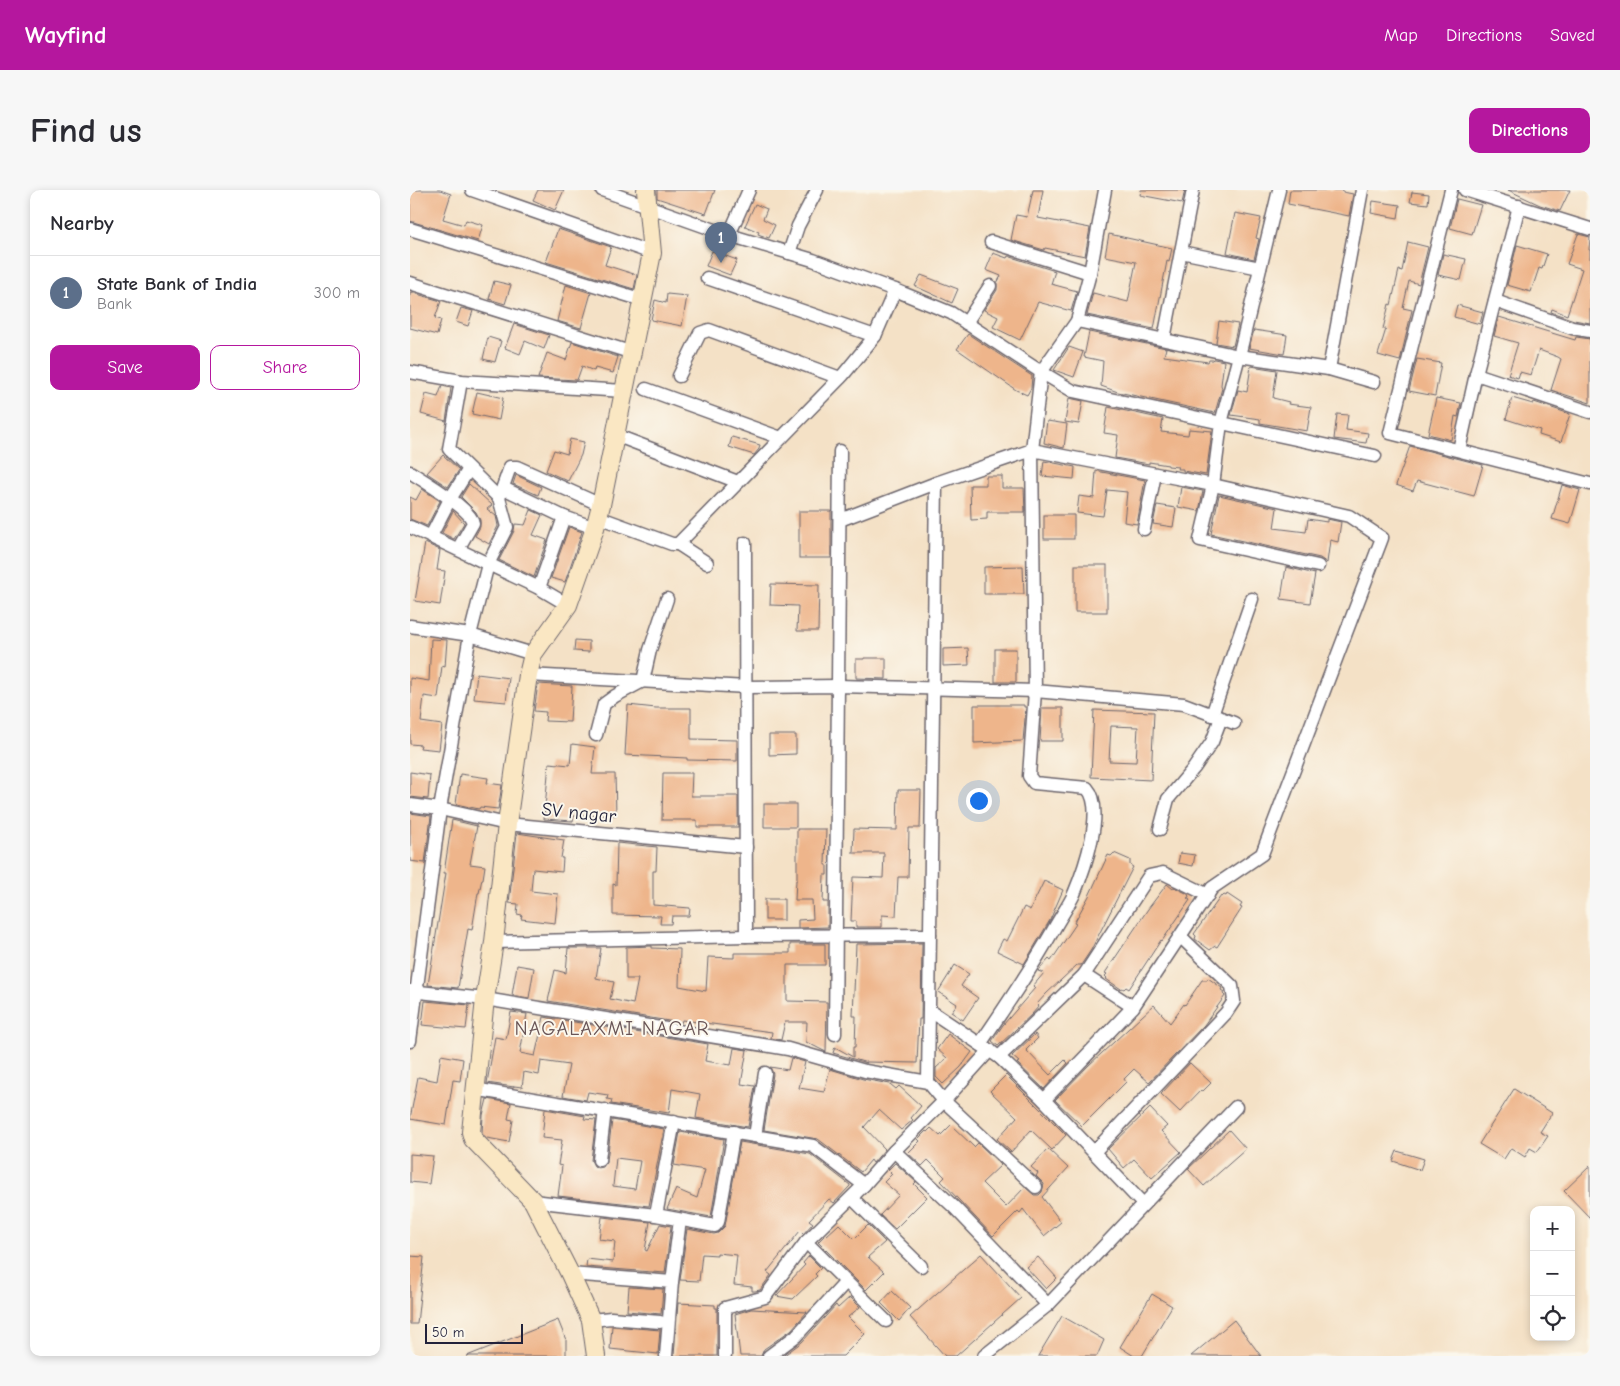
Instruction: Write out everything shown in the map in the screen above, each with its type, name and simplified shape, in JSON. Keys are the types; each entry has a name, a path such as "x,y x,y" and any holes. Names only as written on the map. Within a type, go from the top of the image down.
{"street":[{"path":"472,190 507,196 652,253"},
{"path":"602,190 647,198 729,235 789,253 895,290 951,314 1041,372 1073,390 1375,456"},
{"path":"729,235 749,190"},
{"path":"789,253 798,226 816,190"},
{"path":"1164,339 1193,190"},
{"path":"1279,190 1221,423 1212,485 1200,540 1318,566"},
{"path":"1329,369 1362,190"},
{"path":"1451,190 1390,433 1590,484"},
{"path":"1465,190 1590,229"},
{"path":"990,1050 1074,894 1094,831 1095,810 1093,797 1087,788 1034,783 1029,776 1035,691 1032,450 1041,372 1077,321 1090,273 1101,191"},
{"path":"596,1356 591,1320 533,1201 473,1139 471,1132 485,999 528,675 533,654 568,605 598,517 644,300 652,253 647,198"},
{"path":"1459,450 1476,374 1519,206"},
{"path":"410,229 644,300"},
{"path":"991,242 1090,273"},
{"path":"1181,252 1260,268"},
{"path":"708,278 875,336"},
{"path":"410,283 633,353"},
{"path":"966,323 990,286"},
{"path":"678,544 840,378 875,336 895,290"},
{"path":"1495,301 1572,328 1590,331"},
{"path":"1077,321 1239,356 1329,369 1374,382"},
{"path":"679,376 700,333 709,330 840,378"},
{"path":"410,372 461,381 624,391"},
{"path":"1476,374 1590,412"},
{"path":"461,381 449,449 468,469 501,493 564,516 598,517"},
{"path":"646,390 781,438"},
{"path":"615,435 738,482"},
{"path":"835,1034 840,450"},
{"path":"840,520 936,483 1032,450 1212,485 1349,516 1382,538 1262,854 1212,888 1133,1007 1044,1100"},
{"path":"410,1041 413,992 440,809 470,635 488,564 507,527 501,493 510,467 517,467 598,517 672,544 678,544 708,564"},
{"path":"430,536 468,469"},
{"path":"410,472 450,499 473,521 458,549"},
{"path":"1144,529 1155,474"},
{"path":"928,1082 936,483"},
{"path":"539,588 564,516"},
{"path":"410,527 539,588 568,605"},
{"path":"746,543 746,936"},
{"path":"643,682 650,650 667,599"},
{"path":"1160,829 1168,799 1194,768 1212,742 1216,717 1252,599"},
{"path":"410,626 470,635 533,654"},
{"path":"528,675 747,687 838,686 1035,691 1175,702 1234,723"},
{"path":"596,735 604,704 615,696 643,682"},
{"name":"SV nagar","path":"410,805 440,809 507,824 746,847"},
{"path":"725,1356 725,1308 765,1297 806,1242 852,1198 990,1050 1084,975 1149,876 1163,873 1208,895"},
{"path":"494,942 836,934 930,935"},
{"path":"1094,1152 1226,1013 1234,1001 1232,986 1181,937"},
{"path":"1084,975 1133,1007"},
{"path":"413,992 485,999 788,1049 865,1072 928,1082 944,1101 1036,1187"},
{"path":"929,1010 990,1050 1044,1100 1143,1204"},
{"path":"756,1136 765,1073"},
{"path":"474,1090 605,1110 813,1146 864,1185"},
{"path":"984,1356 1048,1305 1236,1107"},
{"path":"599,1160 605,1110"},
{"path":"656,1214 674,1122"},
{"path":"533,1201 656,1214 680,1220 712,1225 718,1224 734,1132"},
{"path":"894,1151 955,1208 1048,1305"},
{"path":"852,1198 921,1266"},
{"path":"666,1356 672,1282 680,1220"},
{"path":"806,1242 886,1321"},
{"path":"570,1274 672,1282"},
{"path":"770,1356 796,1336 846,1282"},
{"path":"591,1320 611,1318 660,1322"}],"building":[{"path":"410,190 440,190 451,194 443,219 464,225 466,220 483,225 478,241 410,221"},
{"path":"538,190 564,190 555,210 533,200"},
{"path":"657,190 715,190 706,214 657,198"},
{"path":"1033,190 1043,190 1038,218 1090,228 1085,256 1045,248 1044,250 1011,240 1016,215 1027,217"},
{"path":"1141,190 1185,190 1182,203 1140,195"},
{"path":"1290,190 1343,190 1343,192 1353,194 1349,216 1288,204"},
{"path":"1508,190 1570,190 1560,211 1540,205"},
{"path":"1412,192 1429,194 1428,204 1410,202"},
{"path":"1457,199 1481,205 1472,234 1450,228"},
{"path":"1373,201 1400,205 1398,218 1371,213"},
{"path":"755,204 767,209 763,219 775,225 769,238 745,226"},
{"path":"1235,213 1261,218 1256,238 1259,239 1254,259 1227,253"},
{"path":"558,229 611,247 605,265 637,275 634,289 546,262"},
{"path":"1109,234 1172,248 1169,262 1167,261 1154,329 1087,315 1093,293 1128,302 1136,262 1105,256"},
{"path":"1578,234 1590,237 1590,323 1551,312 1552,309 1567,315 1582,269 1567,264"},
{"path":"1408,242 1428,247 1419,284 1409,281 1403,308 1412,310 1400,361 1378,355 1386,329 1383,329 1389,304 1391,305 1399,270 1402,271"},
{"path":"1517,245 1547,254 1542,269 1539,268 1531,292 1507,285"},
{"path":"712,251 737,260 730,275 706,266"},
{"path":"993,253 1055,271 1051,284 1077,291 1071,311 1038,302 1020,340 993,327 998,317 984,310 997,290 997,283 1001,276 986,270"},
{"path":"1443,254 1466,259 1461,280 1438,275"},
{"path":"921,275 958,289 952,303 915,286"},
{"path":"494,281 511,285 505,304 489,299"},
{"path":"566,285 591,293 581,328 557,321"},
{"path":"410,292 441,301 435,318 441,320 437,335 410,328"},
{"path":"667,294 687,296 682,326 651,320 655,300 666,303"},
{"path":"1457,305 1483,312 1480,324 1454,317"},
{"path":"461,308 473,311 468,326 456,322"},
{"path":"1499,317 1575,340 1576,337 1590,339 1590,403 1551,390 1561,359 1539,350 1531,375 1520,372 1518,378 1508,375 1518,343 1494,336"},
{"path":"1219,321 1238,324 1233,346 1216,343"},
{"path":"514,324 549,335 544,349 525,341 520,354 505,348"},
{"path":"1254,330 1287,335 1284,354 1249,348"},
{"path":"1089,332 1166,348 1164,356 1208,362 1214,359 1224,361 1222,388 1215,413 1118,392 1101,386 1103,361 1084,357"},
{"path":"968,334 1032,376 1031,388 1027,395 1016,390 957,349"},
{"path":"488,337 501,341 495,362 483,359"},
{"path":"572,342 618,357 613,373 595,368 594,371 582,366 577,380 538,378 547,353 566,360"},
{"path":"1069,347 1083,352 1074,377 1054,370"},
{"path":"1417,359 1441,363 1435,396 1409,391"},
{"path":"1251,366 1277,370 1273,398 1289,402 1288,404 1311,407 1307,431 1260,423 1260,419 1231,415 1238,390 1247,392"},
{"path":"442,386 451,388 446,421 421,414 426,394 438,397"},
{"path":"477,392 503,398 499,420 472,414"},
{"path":"1069,398 1083,401 1079,424 1065,422"},
{"path":"1436,398 1461,403 1458,417 1455,416 1451,440 1428,434"},
{"path":"1512,398 1533,404 1534,402 1570,414 1561,442 1539,435 1540,430 1506,419"},
{"path":"1108,407 1163,419 1161,432 1188,435 1189,429 1212,431 1206,475 1183,471 1183,469 1177,469 1178,467 1168,465 1115,458 1118,435 1104,433"},
{"path":"1337,414 1348,415 1346,430 1368,433 1366,443 1334,439"},
{"path":"1047,421 1067,424 1064,448 1044,443"},
{"path":"732,437 760,445 759,449 754,455 729,447"},
{"path":"570,439 584,442 581,455 568,481 546,471 554,450 567,454"},
{"path":"1410,446 1483,465 1474,496 1417,481 1413,491 1396,485"},
{"path":"443,455 459,470 448,487 427,473"},
{"path":"1044,461 1075,467 1074,479 1042,476"},
{"path":"1096,471 1145,480 1137,524 1124,522 1127,492 1107,490 1103,516 1077,513 1079,496 1094,498"},
{"path":"516,475 541,487 538,495 513,484"},
{"path":"986,476 1002,476 1002,488 1024,488 1025,512 987,512 987,519 971,520 970,485 986,485"},
{"path":"469,484 492,505 487,509 496,516 498,526 489,544 475,536 480,527 480,520 476,512 461,497"},
{"path":"1562,485 1580,490 1570,524 1552,519"},
{"path":"1181,487 1203,491 1199,511 1178,507"},
{"path":"422,489 440,501 427,526 410,519 410,497 416,500"},
{"path":"1219,495 1277,508 1274,528 1306,532 1308,519 1327,522 1327,519 1341,522 1338,542 1330,540 1327,563 1320,558 1211,534"},
{"path":"1157,505 1176,508 1173,527 1153,524"},
{"path":"531,510 542,515 533,535 547,540 534,577 499,560 514,531 515,524 525,525"},
{"path":"453,511 464,523 454,539 442,533"},
{"path":"799,511 831,511 831,558 799,558"},
{"path":"1044,515 1074,515 1074,539 1044,539"},
{"path":"569,527 582,532 565,582 551,578"},
{"path":"425,543 440,550 437,570 445,571 440,605 415,601"},
{"path":"1075,565 1107,565 1107,612 1075,612"},
{"path":"1023,566 1024,594 984,594 984,567"},
{"path":"1286,567 1315,574 1310,603 1281,599"},
{"path":"771,584 819,585 818,631 797,631 798,606 770,605"},
{"path":"431,639 447,640 445,667 442,666 438,698 424,696 421,722 442,725 439,750 420,748 421,745 410,744 410,678 429,681"},
{"path":"575,640 589,641 589,652 574,651"},
{"path":"968,648 969,665 943,666 943,649"},
{"path":"995,649 1016,649 1016,682 995,682"},
{"path":"886,658 886,679 856,678 856,659"},
{"path":"477,674 509,678 506,702 474,699"},
{"path":"538,684 572,686 570,722 545,721 546,712 534,711"},
{"path":"628,705 656,708 691,708 691,739 737,740 737,761 687,760 687,758 625,755"},
{"path":"974,705 1024,705 1026,707 1023,741 974,743"},
{"path":"1042,708 1063,708 1063,741 1040,741"},
{"path":"1094,710 1154,712 1151,780 1091,777","holes":["1111,726 1138,727 1136,762 1109,761"]},
{"path":"769,735 796,735 796,754 769,755"},
{"path":"572,744 595,747 592,774 615,774 616,815 574,816 573,821 544,819 549,763 570,765"},
{"path":"410,772 430,775 428,799 410,797"},
{"path":"663,773 692,773 691,796 738,796 738,827 697,827 697,820 662,820"},
{"path":"460,774 488,778 487,783 502,785 498,809 480,807 479,809 456,804"},
{"path":"898,790 921,790 920,828 909,828 908,877 898,877 896,916 882,915 882,927 856,927 856,921 851,921 853,877 883,878 884,853 853,853 854,829 897,830"},
{"path":"764,804 796,804 796,827 764,827"},
{"path":"410,813 431,816 425,863 410,861"},
{"path":"452,820 477,826 470,864 485,866 472,930 468,929 458,988 428,985 446,873 444,873"},
{"path":"797,829 826,829 825,865 827,865 827,875 824,875 823,902 828,902 828,927 798,928 798,920 813,919 812,900 795,900"},
{"path":"517,833 564,840 561,858 563,858 562,872 533,869 531,891 558,894 555,923 521,919 522,915 517,914 518,904 509,903"},
{"path":"617,843 657,847 656,871 653,871 653,905 690,908 689,916 672,916 671,924 660,924 661,916 613,915 613,884 616,885"},
{"path":"1114,853 1130,860 1130,865 1133,867 1091,950 1081,965 1077,965 1046,994 1037,1004 1039,1006 1032,1014 998,1046 992,1041 1003,1025 1035,988 1033,986 1044,973 1038,971 1049,959 1051,961 1076,924 1074,923 1108,855 1111,856"},
{"path":"1180,853 1195,855 1193,866 1178,863"},
{"path":"1044,881 1063,890 1050,920 1024,964 997,951 1003,939 1007,941 1024,907 1030,910"},
{"path":"1167,884 1173,889 1174,887 1188,894 1189,897 1187,898 1190,900 1129,989 1126,987 1121,989 1106,979 1105,976 1107,974 1105,973"},
{"path":"1227,894 1242,904 1240,907 1242,908 1217,947 1215,946 1210,950 1195,939 1196,936 1194,934 1221,896 1226,896"},
{"path":"765,899 784,899 784,920 765,920"},
{"path":"922,943 921,1019 919,1019 917,1063 867,1063 833,1053 835,1047 853,1057 856,1016 853,1016 856,944"},
{"path":"790,944 825,944 825,965 787,965 787,1001 827,1002 826,1052 806,1042 807,1022 785,1022 781,1040 771,1038 772,1032 682,1020 681,1023 548,1001 555,970 566,973 568,948 601,948 596,978 614,982 610,999 633,1004 638,979 626,979 626,947 652,946 652,948 680,949 679,986 706,991 708,957 734,958 734,953 790,953"},
{"path":"517,965 534,968 529,998 512,995"},
{"path":"955,965 969,974 961,986 978,998 963,1020 951,1012 957,1004 938,992"},
{"path":"1208,978 1222,988 1221,990 1225,996 1204,1025 1149,1082 1134,1069 1124,1079 1126,1082 1082,1126 1055,1100 1089,1065 1154,1005 1170,1023 1202,980 1207,980"},
{"path":"425,1001 469,1005 466,1029 422,1025"},
{"path":"511,1012 527,1014 520,1053 535,1056 544,1017 708,1044 705,1061 731,1065 734,1048 747,1050 741,1084 755,1086 748,1127 696,1118 700,1094 672,1089 669,1113 611,1104 612,1100 607,1099 608,1095 588,1092 586,1100 563,1096 569,1065 541,1061 539,1075 524,1072 522,1087 487,1083 495,1037 506,1039"},
{"path":"948,1034 972,1052 961,1067 943,1084 936,1077 936,1068 947,1058 937,1049"},
{"path":"1035,1034 1038,1038 1026,1050 1050,1075 1065,1060 1068,1063 1044,1089 1012,1056"},
{"path":"441,1055 463,1059 460,1081 453,1080 446,1125 410,1119 418,1077 437,1081"},
{"path":"791,1058 805,1062 799,1088 824,1092 830,1069 863,1079 890,1084 896,1089 899,1086 921,1106 911,1118 913,1120 901,1130 879,1110 864,1127 885,1149 873,1163 871,1160 861,1172 818,1139 764,1130 773,1074 770,1067 788,1070"},
{"path":"1190,1063 1211,1083 1203,1091 1201,1090 1180,1112 1161,1094"},
{"path":"1006,1075 1066,1135 1052,1150 1031,1130 1011,1152 997,1139 1017,1117 990,1091"},
{"path":"1514,1089 1552,1113 1540,1132 1548,1136 1537,1152 1530,1148 1525,1157 1511,1148 1504,1159 1479,1144"},
{"path":"487,1099 511,1103 508,1119 513,1120 509,1142 487,1138 482,1134 483,1115"},
{"path":"1150,1108 1167,1126 1161,1131 1181,1152 1152,1178 1134,1159 1124,1168 1108,1149"},
{"path":"545,1109 585,1116 584,1119 596,1120 591,1160 594,1166 598,1168 603,1167 607,1161 612,1120 664,1129 649,1206 558,1196 562,1166 558,1165 562,1140 542,1138","holes":["616,1158 640,1161 635,1189 613,1186"]},
{"path":"951,1125 974,1147 978,1143 1001,1165 982,1183 1006,1207 1025,1187 1034,1195 1039,1195 1042,1192 1044,1184 1036,1176 1038,1173 1031,1167 1048,1149 1068,1168 1042,1197 1061,1222 1044,1236 1023,1209 1020,1213 1018,1211 993,1236 941,1181 945,1177 928,1160 922,1166 908,1153 920,1141 918,1139 926,1131 931,1128 940,1136"},
{"path":"1229,1130 1246,1149 1204,1186 1188,1169"},
{"path":"680,1132 724,1139 711,1217 667,1209 676,1189 697,1198 705,1170 674,1165"},
{"path":"740,1142 810,1154 850,1186 834,1203 829,1199 809,1220 813,1223 803,1234 800,1231 767,1272 771,1275 760,1290 752,1291 752,1287 734,1285 737,1255 702,1254 699,1281 680,1280 687,1229 714,1234 718,1233 725,1226"},
{"path":"1397,1151 1424,1159 1420,1170 1393,1161"},
{"path":"410,1154 433,1156 429,1184 410,1182"},
{"path":"895,1163 916,1182 914,1184 927,1197 895,1229 880,1215 899,1195 884,1182 892,1174 888,1170"},
{"path":"1590,1166 1590,1218 1564,1191"},
{"path":"602,1217 650,1222 645,1250 647,1251 660,1224 671,1226 665,1273 586,1267 587,1259 613,1262 615,1241 599,1239"},
{"path":"839,1224 854,1239 868,1225 885,1242 868,1257 884,1272 866,1290 818,1242"},
{"path":"981,1254 1021,1298 956,1356 945,1356 910,1317"},
{"path":"410,1256 424,1257 417,1324 410,1324"},
{"path":"809,1256 821,1268 815,1274 817,1276 793,1299 776,1296 805,1265 803,1263"},
{"path":"1038,1257 1057,1278 1046,1289 1026,1267"},
{"path":"629,1287 663,1289 661,1314 627,1311"},
{"path":"892,1291 910,1308 899,1321 881,1303"},
{"path":"1152,1294 1172,1306 1142,1356 1134,1356 1120,1347"},
{"path":"850,1297 860,1307 848,1317 865,1334 843,1356 783,1356 802,1342 836,1305 838,1308"},
{"path":"678,1303 715,1305 715,1308 717,1308 717,1356 674,1356"},
{"path":"751,1309 807,1312 791,1330 764,1349 761,1356 740,1356 735,1314"},
{"path":"1062,1316 1104,1340 1097,1356 1038,1356"},
{"path":"558,1320 566,1340 566,1356 467,1356"},
{"path":"1234,1320 1261,1356 1191,1356"},
{"path":"612,1326 660,1330 658,1354 610,1349"}],"place":[{"name":"State Bank of India","path":"721,263"}],"district":[{"name":"NAGALAXMI NAGAR","path":"612,1028"}]}
